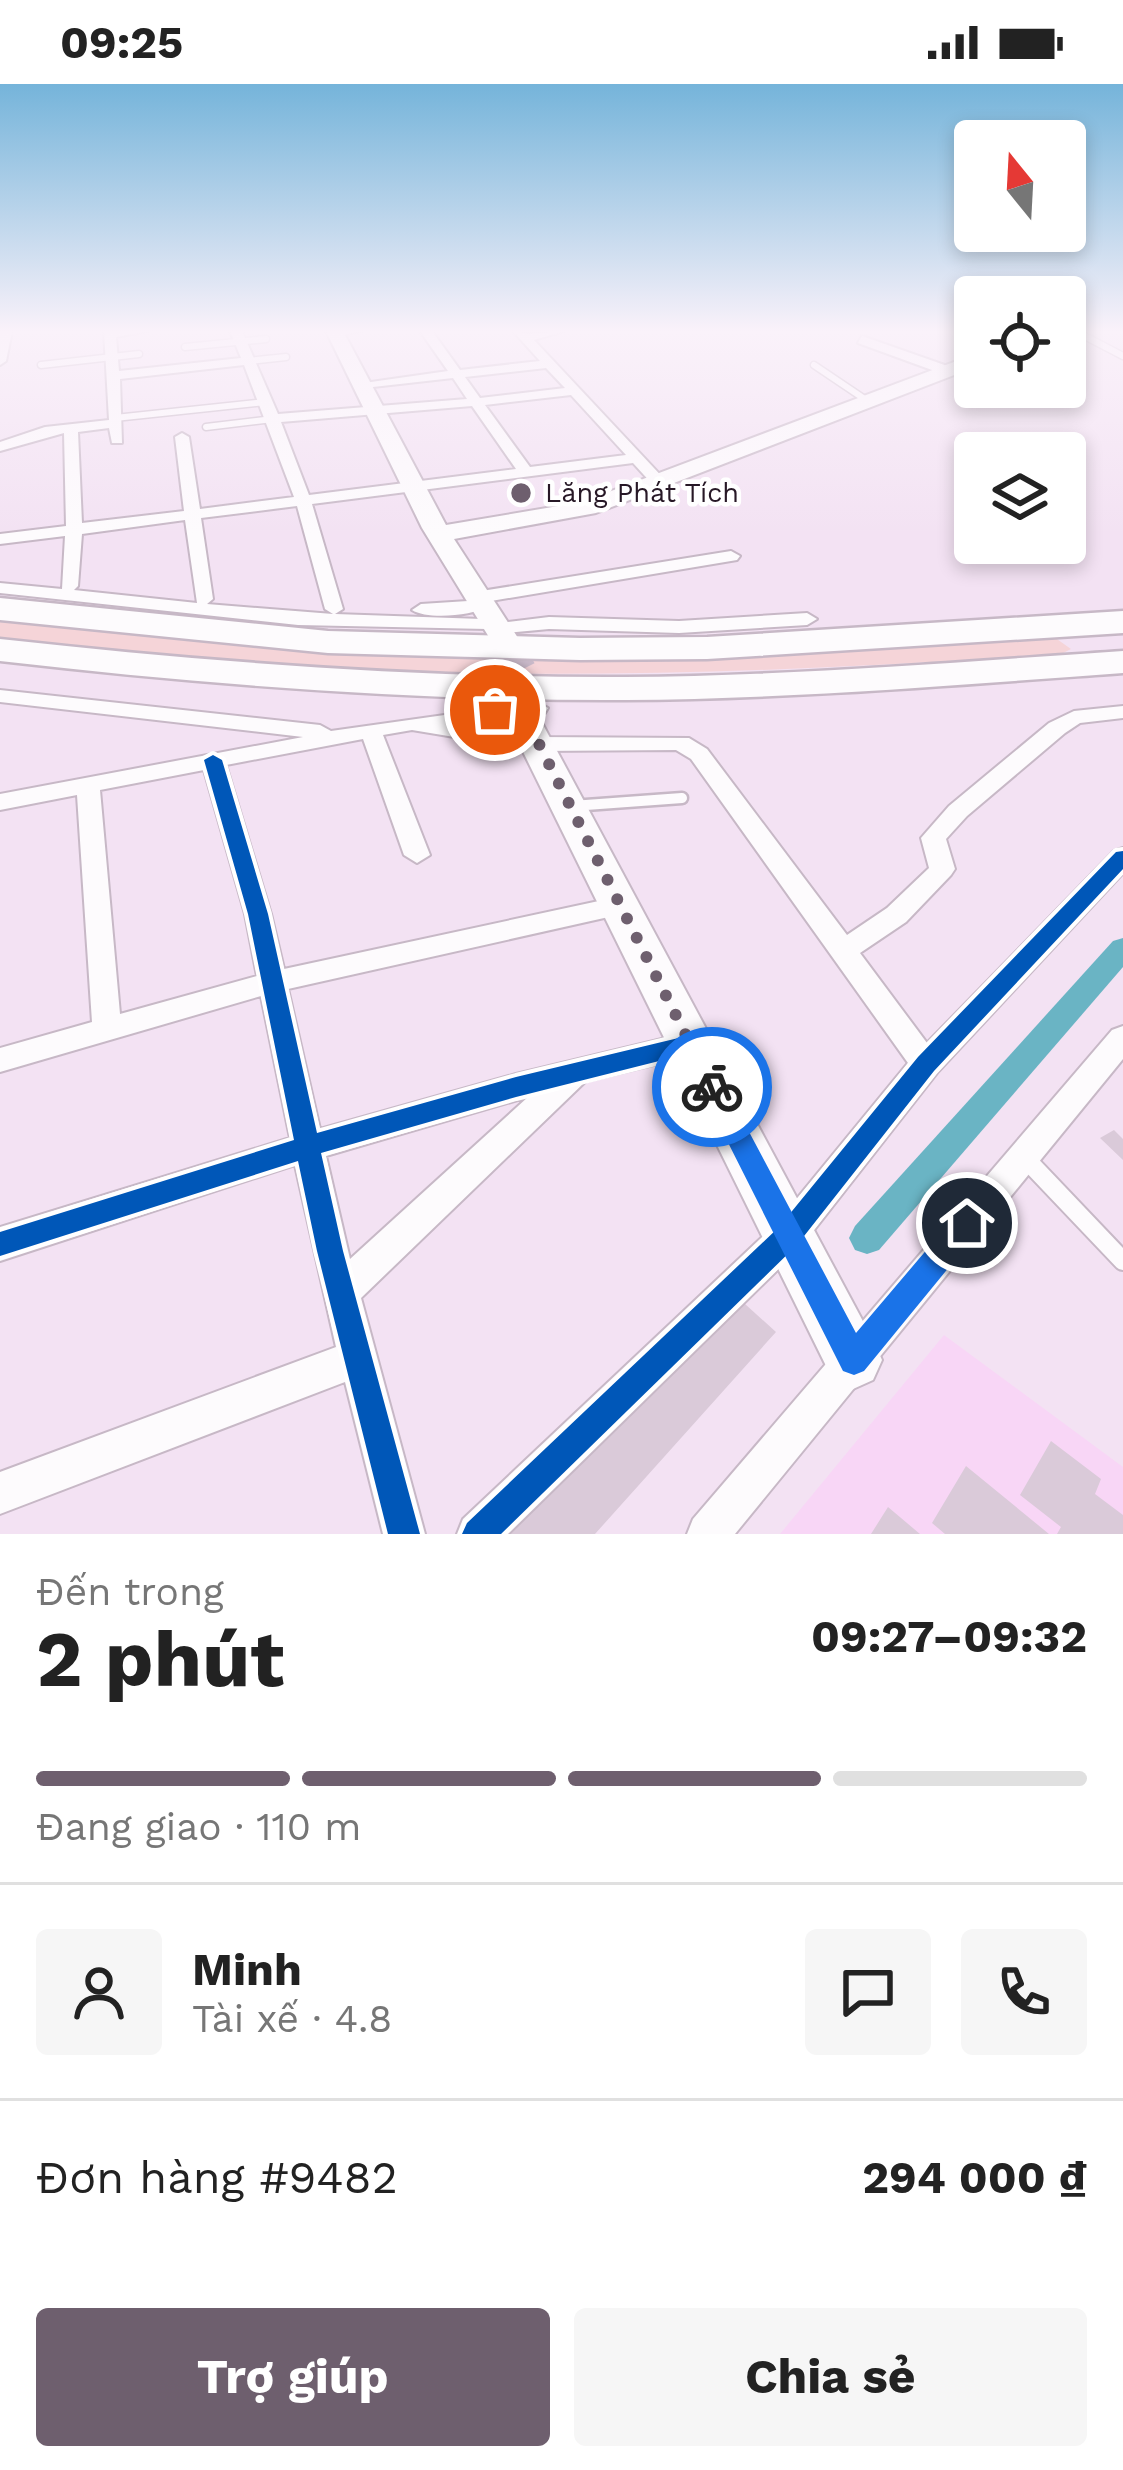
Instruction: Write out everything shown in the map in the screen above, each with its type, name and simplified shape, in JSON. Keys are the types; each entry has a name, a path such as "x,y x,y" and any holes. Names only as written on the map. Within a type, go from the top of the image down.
{"highway":[{"path":"0,609 328,642 518,648 707,648 1123,622"},
{"path":"0,650 303,682 519,687 716,687 1123,662"}],"main road":[{"path":"371,399 487,623"},
{"path":"440,534 568,514 880,399"},
{"path":"527,709 571,806 854,1360"}],"street":[{"path":"0,446 71,428 116,427 114,399"},
{"path":"264,399 303,500 334,609"},
{"path":"474,399 525,471"},
{"path":"269,410 377,411 506,399"},
{"path":"581,399 660,483"},
{"path":"68,586 74,530 71,428"},
{"path":"182,437 204,599"},
{"path":"0,539 635,458"},
{"path":"0,577 204,599 425,610 487,623 731,556"},
{"path":"0,588 298,620 679,627 807,619"},
{"path":"0,696 359,733"},
{"path":"413,724 527,709"},
{"path":"0,802 359,733 527,709 657,742 681,743 699,754 926,1064"},
{"path":"842,951 922,895 942,869 933,838 958,811 1074,717 1123,712"},
{"path":"359,733 417,856"},
{"path":"213,760 258,914 341,1292 404,1534"},
{"path":"88,784 107,1030"},
{"path":"478,1534 788,1236 926,1064 1123,857"},
{"path":"0,1060 273,982 622,905"},
{"path":"0,1244 307,1145 580,1069 691,1044"},
{"path":"707,1534 1118,1052"},
{"path":"341,1292 580,1069"},
{"path":"0,1493 358,1358"}],"lane":[{"path":"863,399 869,403"},
{"path":"116,427 269,410"},
{"path":"206,428 269,410"},
{"path":"571,806 682,798"},
{"path":"1024,1157 1123,1261"}],"shaded area":[{"path":"0,620 317,651 1054,637 1071,649 1061,654 795,669 530,674 398,671 265,665 0,638"},
{"path":"944,1335 1123,1467 1123,1534 780,1534"}],"building":[{"path":"1114,1130 1123,1139 1123,1160 1100,1138"},
{"path":"723,1284 776,1332 595,1534 483,1534"},
{"path":"1051,1441 1101,1479 1095,1494 1123,1515 1123,1534 1057,1534 1061,1527 1020,1495"},
{"path":"966,1466 1049,1534 945,1534 932,1523"},
{"path":"888,1507 920,1534 871,1534"}],"waterway":[{"path":"867,1238 1123,948"}],"tunnel":[{"path":"505,641 531,693"}],"cycle path":[{"path":"213,760 258,914 330,1251 404,1534"},
{"path":"478,1534 788,1236 926,1064 1123,857"},
{"path":"0,1244 429,1111 691,1044"}],"way so far":[{"path":"495,710 518,709 539,744 712,1087"}],"place":[{"name":"Lăng Phát Tích","path":"521,493"}],"route":[{"path":"712,1087 854,1360 967,1223"}]}
